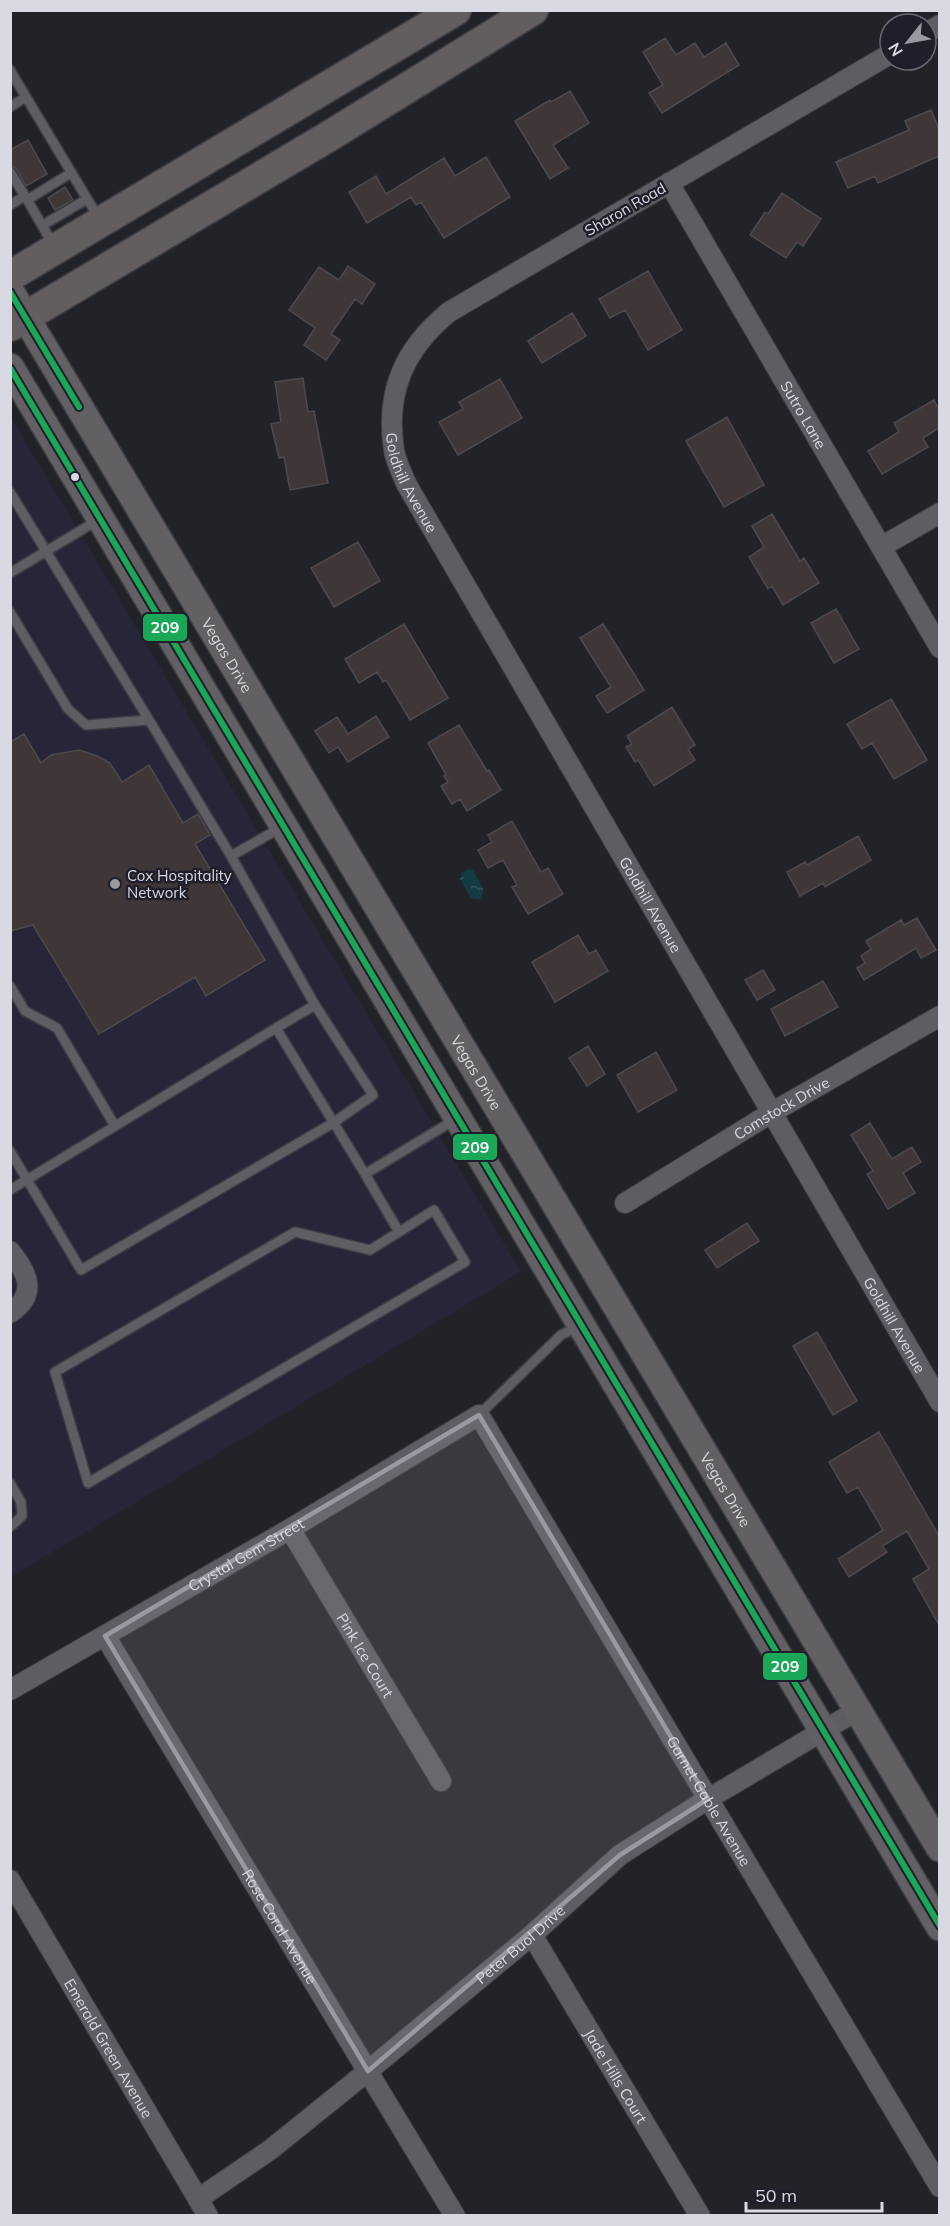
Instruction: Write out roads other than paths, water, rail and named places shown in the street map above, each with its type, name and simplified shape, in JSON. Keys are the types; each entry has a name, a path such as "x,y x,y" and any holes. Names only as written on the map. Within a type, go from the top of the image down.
{"main road":[{"path":"14,301 49,237 456,10"},
{"path":"14,301 331,135 532,10"},
{"name":"Vegas Drive","path":"14,301 939,1848"},
{"path":"10,367 939,1927"},
{"path":"458,1118 491,1098"}],"street":[{"name":"Sharon Road","path":"394,395 401,372 414,346 449,312 878,61"},
{"name":"Sutro Lane","path":"669,183 939,648"},
{"name":"Goldhill Avenue","path":"394,395 391,418 394,453 407,485 939,1402"},
{"path":"881,547 939,513"},
{"name":"Comstock Drive","path":"625,1203 771,1113 939,1016"},
{"path":"10,1251 25,1269 28,1292 21,1306 10,1313"},
{"name":"Crystal Gem Street","path":"10,1690 290,1529 479,1415"},
{"name":"Garnet Gable Avenue","path":"479,1415 939,2187"},
{"name":"Pink Ice Court","path":"290,1529 441,1781"},
{"name":"Rose Coral Avenue","path":"105,1636 455,2216"},
{"name":"Peter Buol Drive","path":"203,2207 532,1935 620,1855 708,1799 858,1710"},
{"name":"Emerald Green Avenue","path":"10,1880 203,2207"},
{"name":"Jade Hills Court","path":"532,1935 700,2216"}],"lane":[{"path":"10,70 94,211"},
{"path":"10,107 26,97"},
{"path":"10,172 49,237"},
{"path":"10,205 71,173"},
{"path":"10,492 231,856 315,1005 374,1095 333,1123 81,1270 10,1151"},
{"path":"10,573 100,519"},
{"path":"10,612 68,709 86,725 149,720"},
{"path":"231,856 284,826"},
{"path":"10,986 25,1011 57,1028 115,1126"},
{"path":"10,1190 315,1005"},
{"path":"276,1028 399,1232"},
{"path":"365,1174 458,1118"},
{"path":"434,1210 465,1262 88,1483 55,1372 295,1232 370,1250 399,1232 434,1210"},
{"path":"479,1415 561,1335 581,1326"},
{"path":"10,1483 21,1502 22,1516 10,1527"}],"water":[{"path":"468,869 473,870 484,890 480,899 471,898 460,879 462,873"}],"place":[{"name":"Cox Hospitality Network","path":"115,884"}]}
